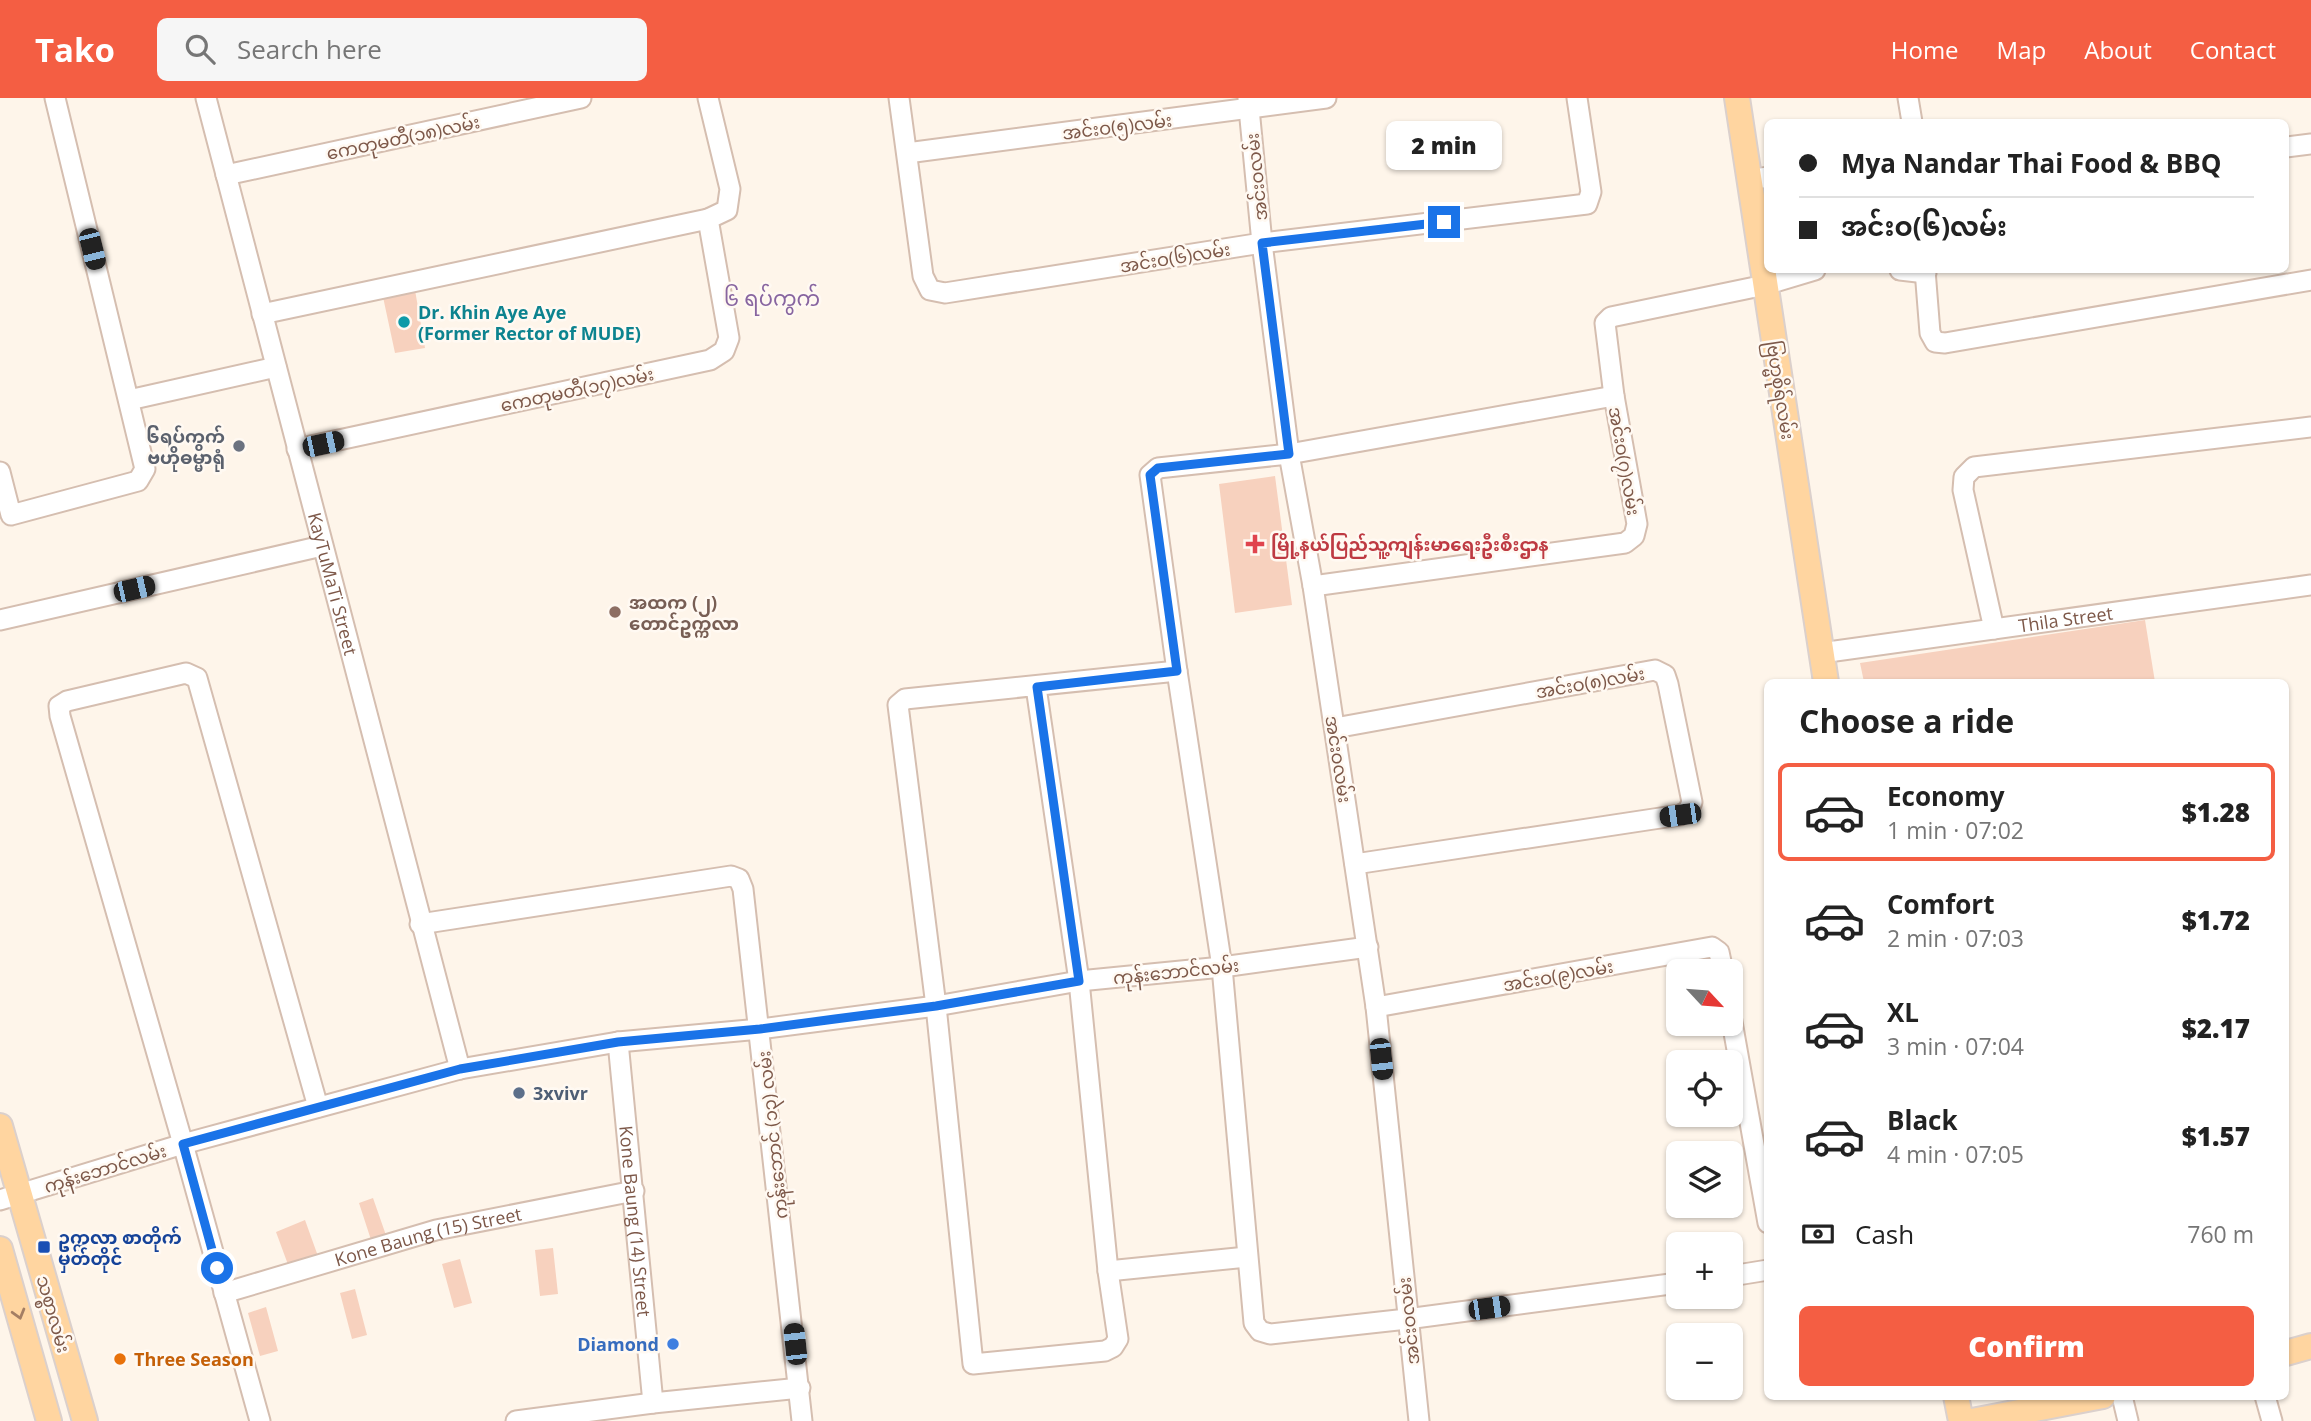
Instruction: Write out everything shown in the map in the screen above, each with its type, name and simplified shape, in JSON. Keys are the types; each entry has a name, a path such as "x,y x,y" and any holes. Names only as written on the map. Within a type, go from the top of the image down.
{"main road":[{"name":"ဗြဟ္မစိုရ်လမ်း","path":"1737,98 1758,179 1764,270"},
{"name":"ဗြဟ္မစိုရ်လမ်း","path":"1764,273 1825,679"},
{"name":"သစ္စာလမ်း","path":"0,1126 10,1197 85,1421"},
{"name":"သစ္စာလမ်း","path":"0,1249 49,1421"},
{"path":"2289,1352 2311,1346"},
{"path":"1957,1400 1961,1421"},
{"path":"1972,1421 2082,1400"}],"street":[{"path":"0,472 11,515 138,481 145,469 55,98"},
{"name":"KayTuMaTi Street","path":"206,98 460,1069"},
{"name":"ကေတုမတီ(၁၈)လမ်း","path":"226,175 581,98"},
{"path":"262,314 708,219 726,210 730,189 708,98"},
{"path":"899,98 907,153"},
{"name":"အင်းဝ(၅)လမ်း","path":"907,153 1248,103 1326,98"},
{"name":"အင်းဝ(၆)လမ်း","path":"907,153 923,276 930,290 945,293 1262,243 1587,204 1591,192 1577,98"},
{"path":"1908,98 1912,119"},
{"name":"အင်းဝလမ်း","path":"1248,103 1262,243 1289,454 1314,586 1376,1007 1419,1421"},
{"path":"2289,147 2311,144"},
{"name":"ကေတုမတီ(၁၇)လမ်း","path":"297,449 710,360 724,351 729,338 708,219"},
{"path":"1765,285 1805,273"},
{"path":"1926,273 1930,333 1935,342 1945,343 2311,280"},
{"name":"အင်းဝ(၇)လမ်း","path":"1314,586 1625,543 1634,536 1637,524 1614,396 1605,323 1611,317 1765,285"},
{"path":"129,401 276,367"},
{"name":"အင်းဝ(၇)လမ်း","path":"1177,671 1150,475 1158,468 1289,454 1614,396"},
{"path":"1994,629 1963,490 1964,477 1974,467 2311,427"},
{"path":"0,620 322,546"},
{"name":"Thila Street","path":"1821,653 2311,585"},
{"name":"အင်းဝ(၈)လမ်း","path":"1335,728 1656,670 1665,675 1668,684 1692,802 1688,811 1680,815 1355,864"},
{"path":"1037,687 1079,981 1108,1271 1118,1339 1113,1347 1105,1350 972,1364 936,1006 898,705 905,699 1177,671 1222,967 1247,1257 1254,1323 1260,1331 1270,1334 1408,1319 1666,1285"},
{"path":"260,1421 60,716 60,706 66,701 186,673 197,678 318,1107"},
{"name":"ကုန်းဘောင် (၁၃) လမ်း","path":"420,924 731,876 739,879 743,889 760,1029 802,1421"},
{"name":"ကုန်းဘောင်လမ်း","path":"10,1197 183,1144 460,1069 618,1042 760,1029 936,1006 1079,981 1222,967 1368,947"},
{"name":"အင်းဝ(၉)လမ်း","path":"1376,1007 1712,947 1719,951 1721,959"},
{"path":"1734,1036 1764,1201"},
{"name":"Kone Baung (14) Street","path":"618,1042 653,1403"},
{"name":"Kone Baung (15) Street","path":"224,1293 436,1230 634,1191"},
{"path":"1108,1271 1247,1257"},
{"path":"1743,1274 1764,1271"},
{"path":"516,1421 800,1388"},
{"path":"2123,1400 2128,1421"},
{"path":"2266,1400 2272,1421"}],"building":[{"name":"Dr. Khin Aye Aye (Former Rector of MUDE)","path":"415,290 425,348 395,353 383,297"},
{"name":"မြို့နယ်ပြည်သူ့ကျန်းမာရေးဦးစီးဌာန","path":"1275,476 1292,605 1235,613 1219,484"},
{"path":"2145,620 2155,679 1863,679 1860,663"},
{"path":"373,1198 388,1241 373,1246 359,1203"},
{"path":"305,1220 319,1259 290,1270 276,1232"},
{"path":"553,1248 558,1294 540,1296 535,1250"},
{"path":"460,1259 472,1303 454,1308 442,1264"},
{"path":"355,1289 367,1335 352,1339 340,1293"},
{"path":"266,1307 278,1351 260,1356 248,1313"}],"place":[{"name":"Dr. Khin Aye Aye (Former Rector of MUDE)","path":"404,322"},
{"name":"၆ရပ်ကွက် ဗဟိုဓမ္မာရုံ","path":"239,446"},
{"name":"မြို့နယ်ပြည်သူ့ကျန်းမာရေးဦးစီးဌာန","path":"1255,544"},
{"name":"အထက (၂) တောင်ဥက္ကလာ","path":"615,612"},
{"name":"3xvivr","path":"519,1093"},
{"name":"ဥက္ကလာ စာတိုက် မှတ်တိုင်","path":"44,1247"},
{"name":"Diamond","path":"673,1344"},
{"name":"Three Season","path":"120,1359"}],"district":[{"name":"၆ ရပ်ကွက်","path":"772,298"}],"route":[{"path":"217,1268 183,1144 460,1069 618,1042 760,1029 936,1006 1079,981 1037,687 1177,671 1150,475 1158,468 1289,454 1262,243 1444,222"}]}
